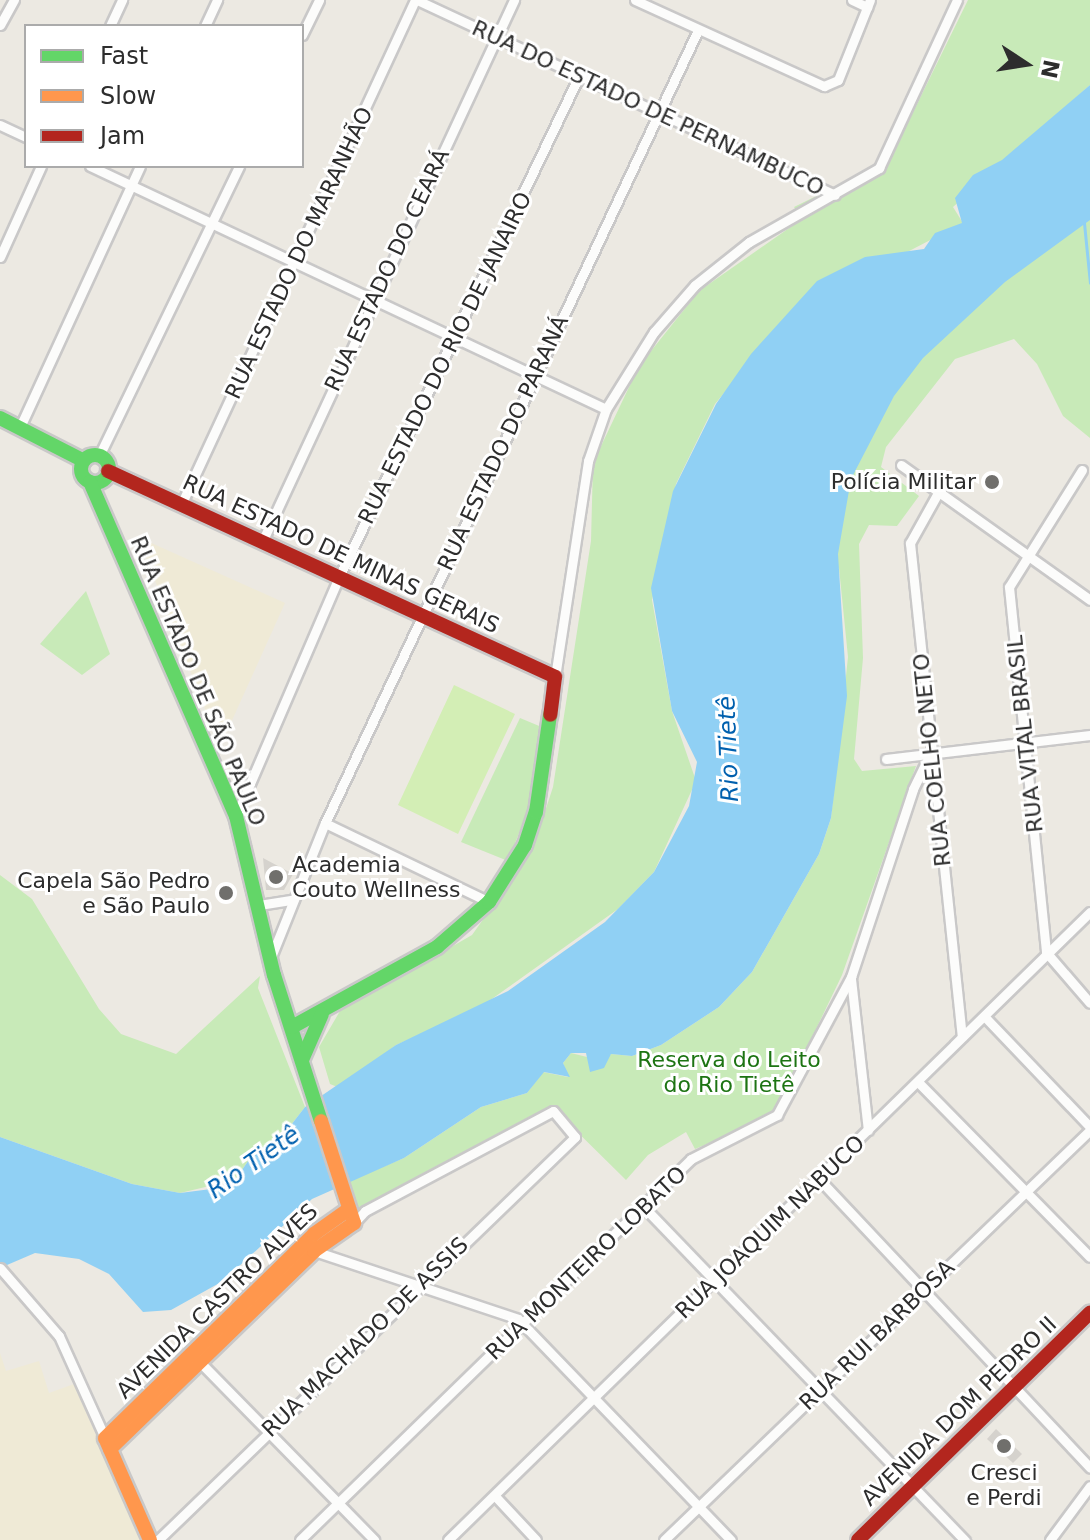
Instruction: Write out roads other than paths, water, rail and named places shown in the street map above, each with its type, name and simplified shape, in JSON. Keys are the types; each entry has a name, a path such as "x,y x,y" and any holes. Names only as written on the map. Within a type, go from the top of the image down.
{"street":[{"path":"0,25 14,0"},
{"path":"111,24 122,0"},
{"path":"206,24 217,0"},
{"path":"304,31 319,0"},
{"name":"RUA DO ESTADO DE PERNAMBUCO","path":"416,0 835,195"},
{"name":"RUA ESTADO DO MARANHÃO","path":"181,505 416,0"},
{"name":"RUA ESTADO DO CEARÁ","path":"262,542 514,0"},
{"path":"635,0 815,84 832,85 869,4 852,0"},
{"path":"293,1031 329,1006 437,947 489,902 525,845 536,812 588,461 606,409 654,332 695,285 749,242 870,176 888,156 957,0"},
{"name":"RUA ESTADO DO PARANÁ","path":"271,957 291,900 325,823 698,30"},
{"name":"RUA ESTADO DO RIO DE JANAIRO","path":"236,816 339,577 579,76"},
{"path":"0,125 24,136"},
{"path":"0,257 40,168"},
{"path":"94,168 374,296 606,409"},
{"path":"20,427 139,168"},
{"path":"0,418 84,461 99,456 238,168"},
{"path":"90,482 108,471 99,456"},
{"name":"RUA ESTADO DE SÃO PAULO","path":"84,461 82,475 90,482 236,816 271,957 349,1209"},
{"path":"901,465 1090,600"},
{"name":"RUA VITAL BRASIL","path":"1046,952 1009,587 1025,553 1082,470"},
{"name":"RUA ESTADO DE MINAS GERAIS","path":"108,471 555,677"},
{"name":"RUA COELHO NETO","path":"939,491 910,543 962,1036"},
{"path":"886,759 1090,735"},
{"name":"RUA MONTEIRO LOBATO","path":"300,1540 699,1154 777,1115 851,977 930,754"},
{"path":"325,823 489,902"},
{"path":"259,905 291,900"},
{"name":"RUA JOAQUIM NABUCO","path":"448,1540 1090,912"},
{"path":"1046,952 1090,1003"},
{"path":"851,977 868,1130"},
{"path":"302,1061 310,1032 329,1006"},
{"path":"984,1016 1090,1129"},
{"path":"293,1031 310,1032"},
{"path":"918,1082 1090,1257"},
{"name":"AVENIDA CASTRO ALVES","path":"349,1209 365,1211 553,1111 575,1137"},
{"name":"RUA RUI BARBOSA","path":"664,1540 1090,1129"},
{"name":"RUA MACHADO DE ASSIS","path":"158,1540 417,1286 575,1137"},
{"path":"819,1179 1090,1468"},
{"path":"644,1207 965,1540"},
{"name":"AVENIDA CASTRO ALVES","path":"195,1357 314,1251 349,1209"},
{"name":"AVENIDA CASTRO ALVES","path":"107,1444 349,1209"},
{"path":"314,1251 524,1324 731,1540"},
{"path":"3,1272 59,1336 150,1540"},
{"name":"AVENIDA DOM PEDRO II","path":"858,1540 1090,1313"},
{"path":"195,1357 270,1430 374,1540"},
{"path":"1050,1540 1090,1486"},
{"path":"495,1496 536,1540"}],"water":[{"name":"Rio Tietê","path":"1090,85 1090,220 1005,282 923,358 894,396 851,479 838,554 847,696 831,818 819,854 752,972 719,1007 661,1045 632,1056 611,1054 604,1068 590,1072 586,1053 571,1053 563,1063 570,1077 544,1072 527,1093 481,1107 404,1158 312,1199 223,1281 171,1310 143,1312 109,1274 79,1259 35,1253 0,1268 0,1137 132,1184 180,1193 219,1188 235,1180 253,1154 284,1134 305,1107 396,1045 508,991 605,922 654,872 689,806 697,762 672,711 651,588 673,491 716,404 751,354 817,281 865,257 924,249 935,233 962,223 955,198 973,175 1002,160"}],"waterway":[{"path":"1084,223 1090,283"}],"place":[{"name":"Polícia Militar","path":"992,482"},
{"name":"Academia Couto Wellness","path":"276,877"},
{"name":"Capela São Pedro e São Paulo","path":"226,893"},
{"name":"Cresci e Perdi","path":"1004,1446"}],"park label":[{"name":"Reserva do Leito do Rio Tietê","path":"729,1072"}]}
